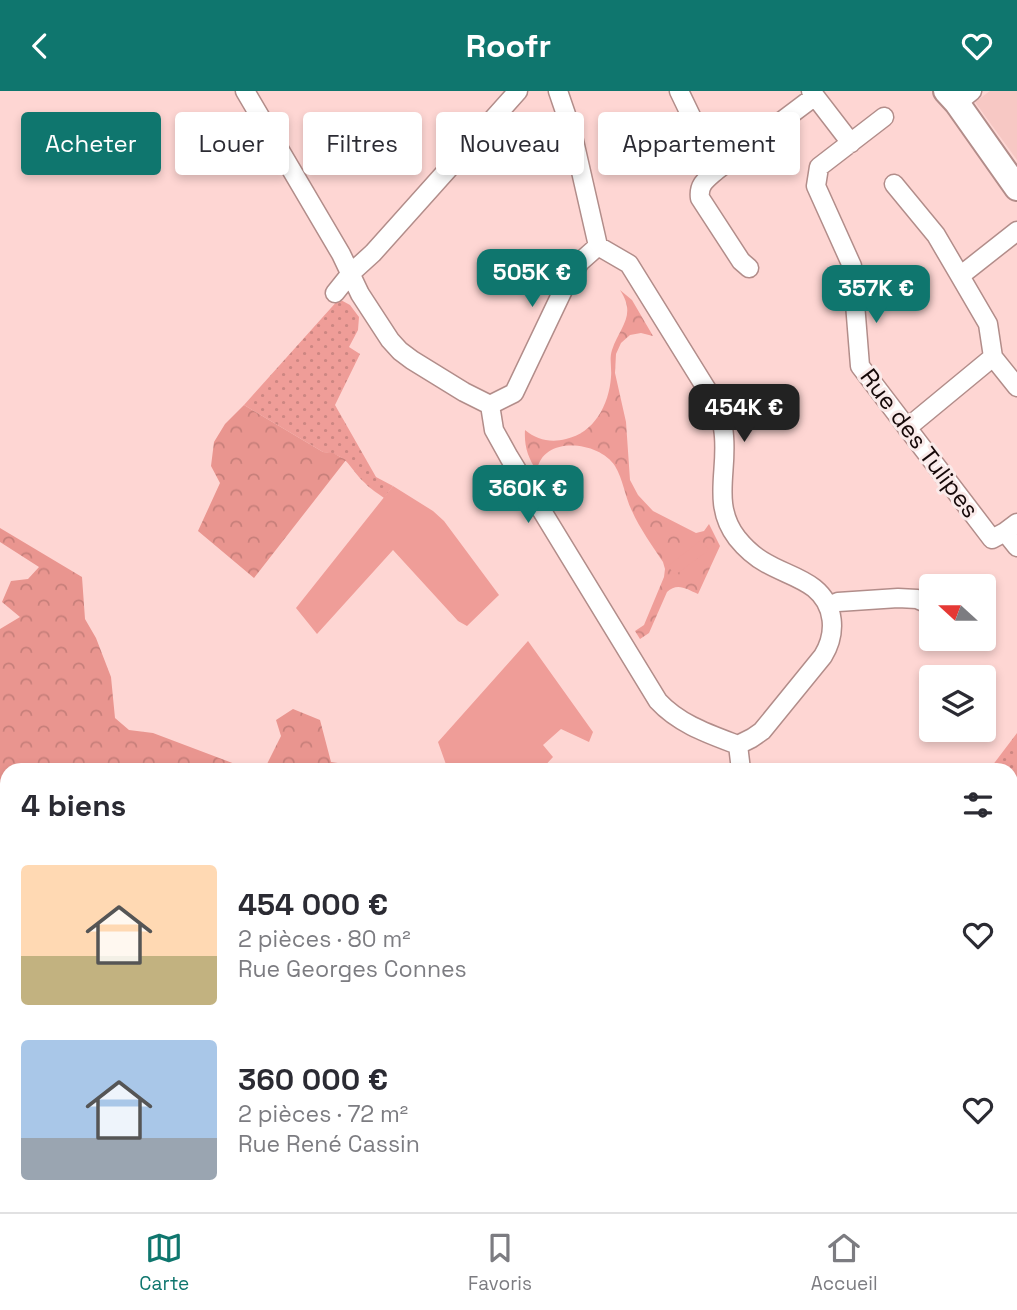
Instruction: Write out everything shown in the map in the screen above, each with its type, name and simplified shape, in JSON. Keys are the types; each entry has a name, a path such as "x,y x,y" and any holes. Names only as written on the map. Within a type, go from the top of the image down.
{"main road":[{"path":"958,95 1017,188"}],"street":[{"path":"335,293 518,91"},
{"path":"558,91 572,132 598,246 629,264 715,404 723,426 722,483 727,521 747,549 764,562 815,589 828,606 832,619 832,634 823,656 762,731 738,745"},
{"path":"678,91 688,112"},
{"path":"250,93 351,273 360,294 390,340 412,360 490,405"},
{"path":"789,112 813,93 851,142"},
{"name":"Rue des Tulipes","path":"884,117 819,167 816,186 852,266 860,366 992,539 1011,527"},
{"path":"711,175 701,184 700,198 741,261 750,268"},
{"path":"894,184 936,235 988,324 993,357 1017,387"},
{"path":"960,276 1017,231"},
{"path":"490,405 513,393 565,286 580,262 598,246"},
{"path":"907,428 993,357"},
{"path":"490,405 494,430 509,457 658,701 683,721 738,745"},
{"path":"1011,527 1017,547"},
{"path":"828,606 838,601 898,598 919,600"},
{"path":"738,745 740,763"}],"shaded area":[{"path":"990,91 1017,91 1017,160 975,102"}],"green space":[{"path":"620,290 632,300 653,336 641,333 630,335 621,343 616,354 615,373 626,422 630,480 638,495 653,511 696,533 704,531 709,524 720,546 698,594 682,587 675,587 667,592 649,633 640,639 635,631 644,625 665,569 635,518 615,466 597,451 572,446 549,452 541,459 537,471 527,452 525,436 525,430 544,440 566,439 585,431 598,416 610,387 612,350 627,314 625,299"},
{"path":"339,299 350,305 359,317 358,330 349,347 360,354 335,405 376,477 393,486 384,498 367,485 344,459 323,452 244,405"},
{"path":"244,405 323,452 333,453 346,460 254,578 198,531 220,483 211,466 214,442 225,424"},
{"path":"393,486 444,521 499,595 467,626 458,621 393,550 317,634 296,608"},
{"path":"0,528 82,577 85,619 96,638 111,677 115,718 129,730 153,733 232,763 0,763 0,629 20,617 2,602 11,581 28,579 39,567 0,542"},
{"path":"701,540 709,550 675,575 668,566"},
{"path":"528,641 593,732 589,742 561,729 543,745 553,757 547,763 446,763 438,742"},
{"path":"293,709 320,720 331,762 338,763 268,763 281,736 276,720"},
{"path":"1017,733 1017,763 994,763"}]}
